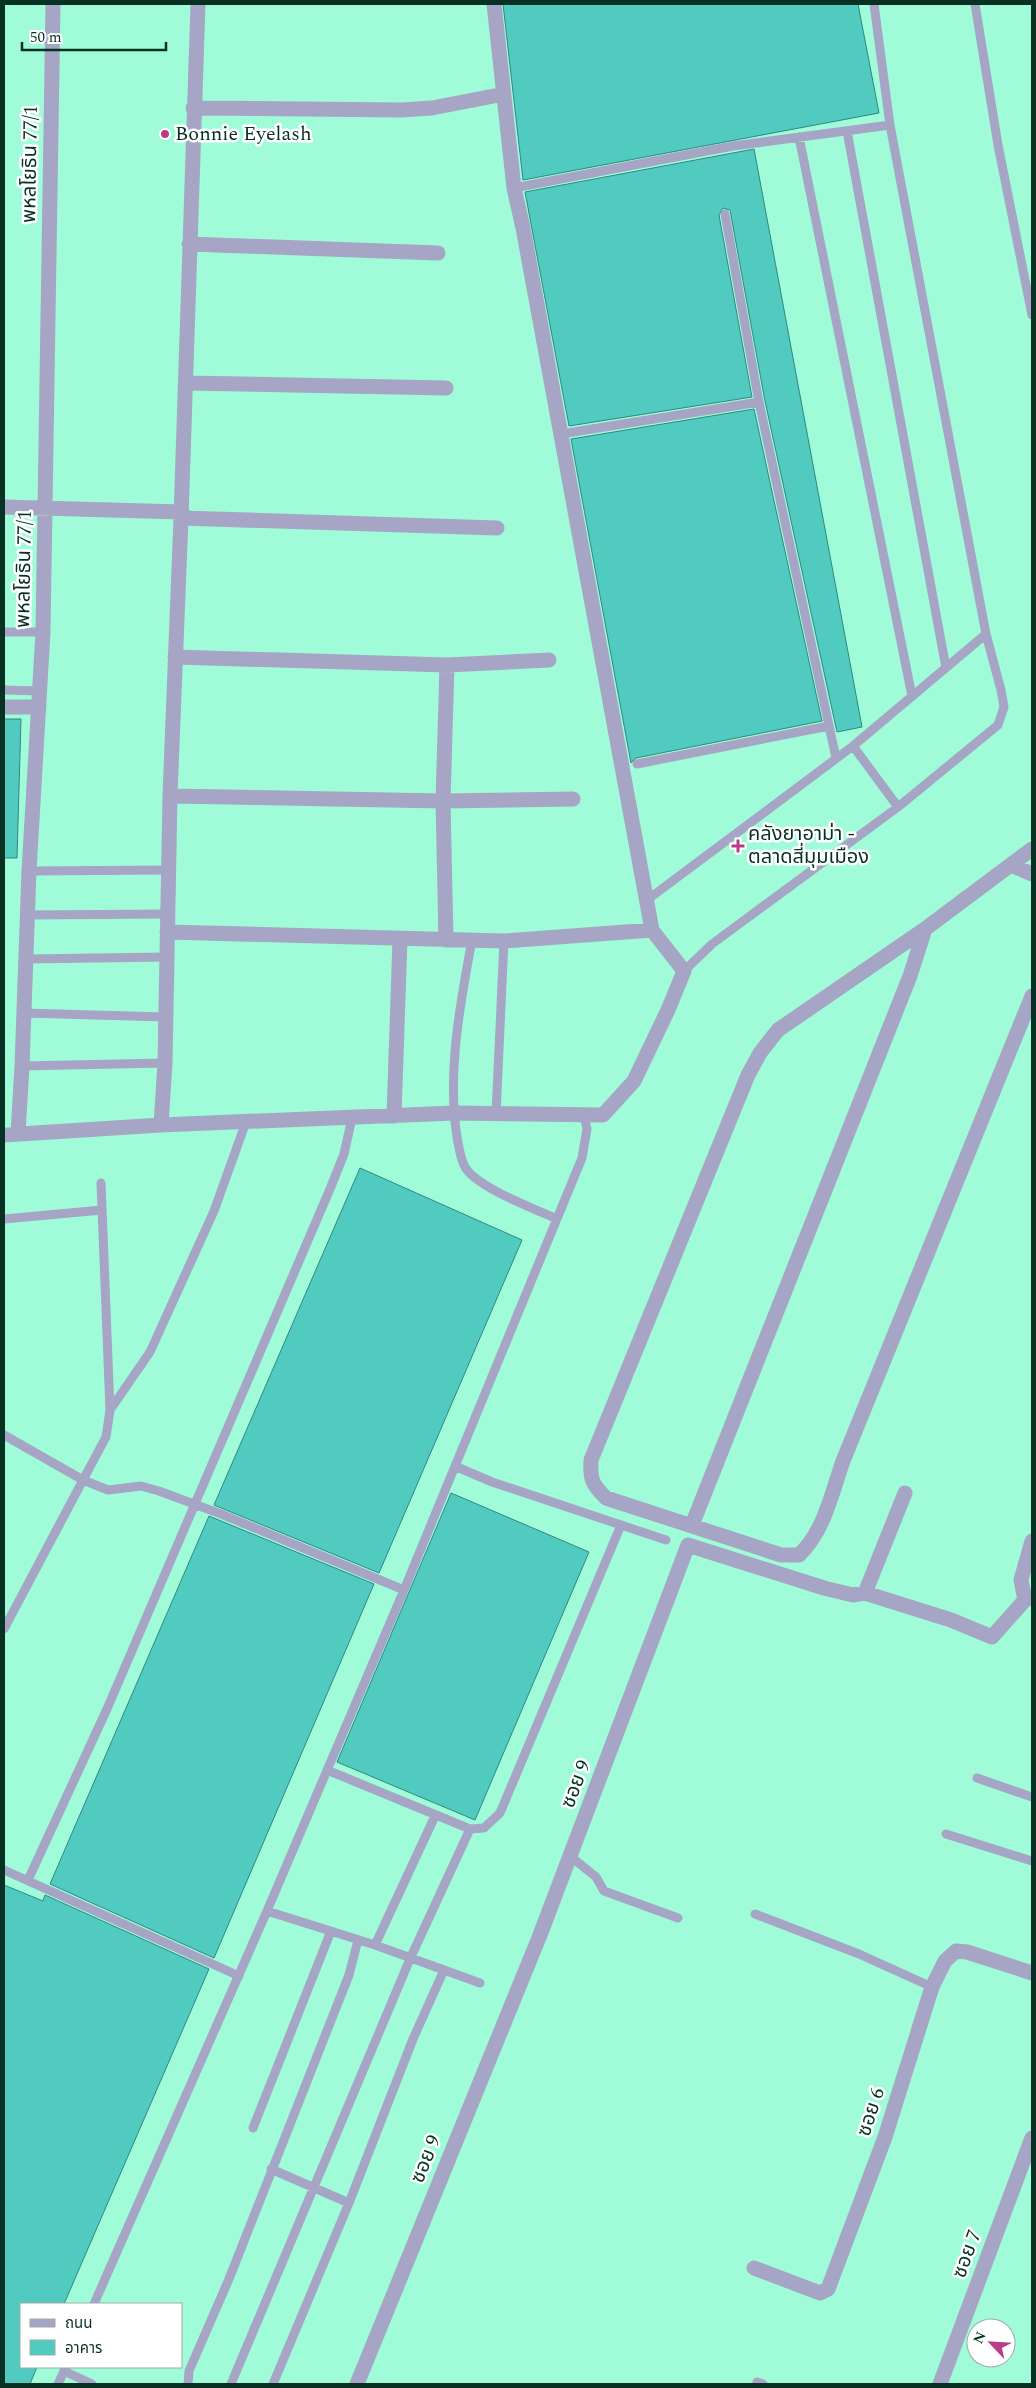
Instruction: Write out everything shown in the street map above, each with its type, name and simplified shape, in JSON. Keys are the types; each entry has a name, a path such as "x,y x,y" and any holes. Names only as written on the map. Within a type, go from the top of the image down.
{"street":[{"name":"พหลโยธิน 77/1","path":"11,1134 22,1066 29,871 43,632 53,4"},
{"path":"160,1125 165,1063 174,657 186,383 193,108 198,4"},
{"path":"11,1134 160,1125 454,1113 603,1115 634,1081 668,1010 684,971 652,930 523,228 514,188 494,4"},
{"path":"193,108 402,110 432,108 504,94"},
{"path":"189,244 438,253"},
{"path":"186,383 446,388"},
{"path":"4,507 497,528"},
{"path":"174,657 447,665 549,660"},
{"path":"446,940 443,801 447,665"},
{"path":"4,707 39,707"},
{"path":"170,796 443,801 573,799"},
{"path":"1032,849 925,929 778,1030 760,1052 748,1075 591,1460 590,1477 597,1489 606,1498 781,1555 799,1555 809,1545 821,1521 847,1452 1032,996"},
{"path":"1011,865 1032,874"},
{"path":"692,1525 910,976 925,929"},
{"path":"167,932 504,941 652,930"},
{"path":"394,1116 400,939"},
{"path":"865,1593 905,1493"},
{"path":"1028,1598 1021,1580 1032,1542"},
{"name":"ซอย 9","path":"357,2384 570,1856 688,1545 824,1588 853,1595 865,1593 951,1620 992,1637 1028,1598"},
{"name":"ซอย 6","path":"754,2268 820,2293 828,2289 885,2137 932,1988 945,1961 956,1951 966,1952 1032,1974"},
{"name":"ซอย 7","path":"940,2384 1032,2138"}],"lane":[{"path":"684,971 712,944 898,807 998,725 1004,707 986,634 890,125 874,4"},
{"path":"976,4 998,145 1032,315"},
{"path":"514,188 733,146 890,125"},
{"path":"847,131 946,668"},
{"path":"799,137 912,696"},
{"path":"725,214 759,402 836,758"},
{"path":"561,434 759,402"},
{"path":"4,632 43,632"},
{"path":"647,900 853,746 986,634"},
{"path":"4,690 40,691"},
{"path":"637,764 830,726"},
{"path":"853,746 898,807"},
{"path":"29,871 168,870"},
{"path":"27,916 168,914"},
{"path":"472,940 462,994 457,1041 454,1113 459,1150 465,1167 477,1180 517,1202 557,1219"},
{"path":"496,1114 504,977 504,941"},
{"path":"25,959 167,957"},
{"path":"23,1013 166,1017"},
{"path":"22,1066 165,1063"},
{"path":"94,2303 267,1911 456,1467 582,1158 587,1129 584,1115"},
{"path":"28,1880 107,1709 330,1190 344,1154 352,1118"},
{"path":"110,1410 150,1352 214,1211 246,1122"},
{"path":"4,1629 106,1437 110,1410 101,1183"},
{"path":"4,1219 102,1210"},
{"path":"4,1435 67,1473 108,1490 145,1487 194,1504 404,1590"},
{"path":"456,1467 492,1482 666,1540"},
{"path":"327,1770 470,1829 484,1828 500,1812 621,1525"},
{"path":"977,1778 1032,1797"},
{"path":"375,1945 435,1816"},
{"path":"231,2384 410,1958 470,1829"},
{"path":"946,1834 1032,1861"},
{"path":"570,1856 596,1877 604,1892 678,1918"},
{"path":"4,1870 238,1976"},
{"path":"267,1911 375,1945 480,1983"},
{"path":"755,1914 859,1954 932,1988"},
{"path":"254,2128 331,1931"},
{"path":"188,2384 189,2371 229,2279 349,1975 358,1940"},
{"path":"273,2384 349,2203 413,2039 444,1970"},
{"path":"271,2169 349,2203"},
{"path":"58,2384 65,2369 92,2384"}],"building":[{"path":"503,4 858,4 879,113 523,180"},
{"path":"754,149 862,727 837,732 765,401 730,210 723,208 719,215 752,397 569,426 525,192"},
{"path":"754,409 822,721 636,758 631,763 571,439"},
{"path":"4,719 21,719 17,858 4,858"},
{"path":"360,1168 522,1240 379,1573 214,1505"},
{"path":"451,1493 589,1552 475,1820 337,1762"},
{"path":"209,1516 374,1584 214,1958 50,1884"},
{"path":"4,1885 43,1901 45,1895 209,1969 64,2303 20,2303 20,2368 37,2368 30,2384 4,2384"}],"place":[{"name":"Bonnie Eyelash","path":"165,134"},
{"name":"คลังยาอาม่า - ตลาดสี่มุมเมือง","path":"738,846"}]}
